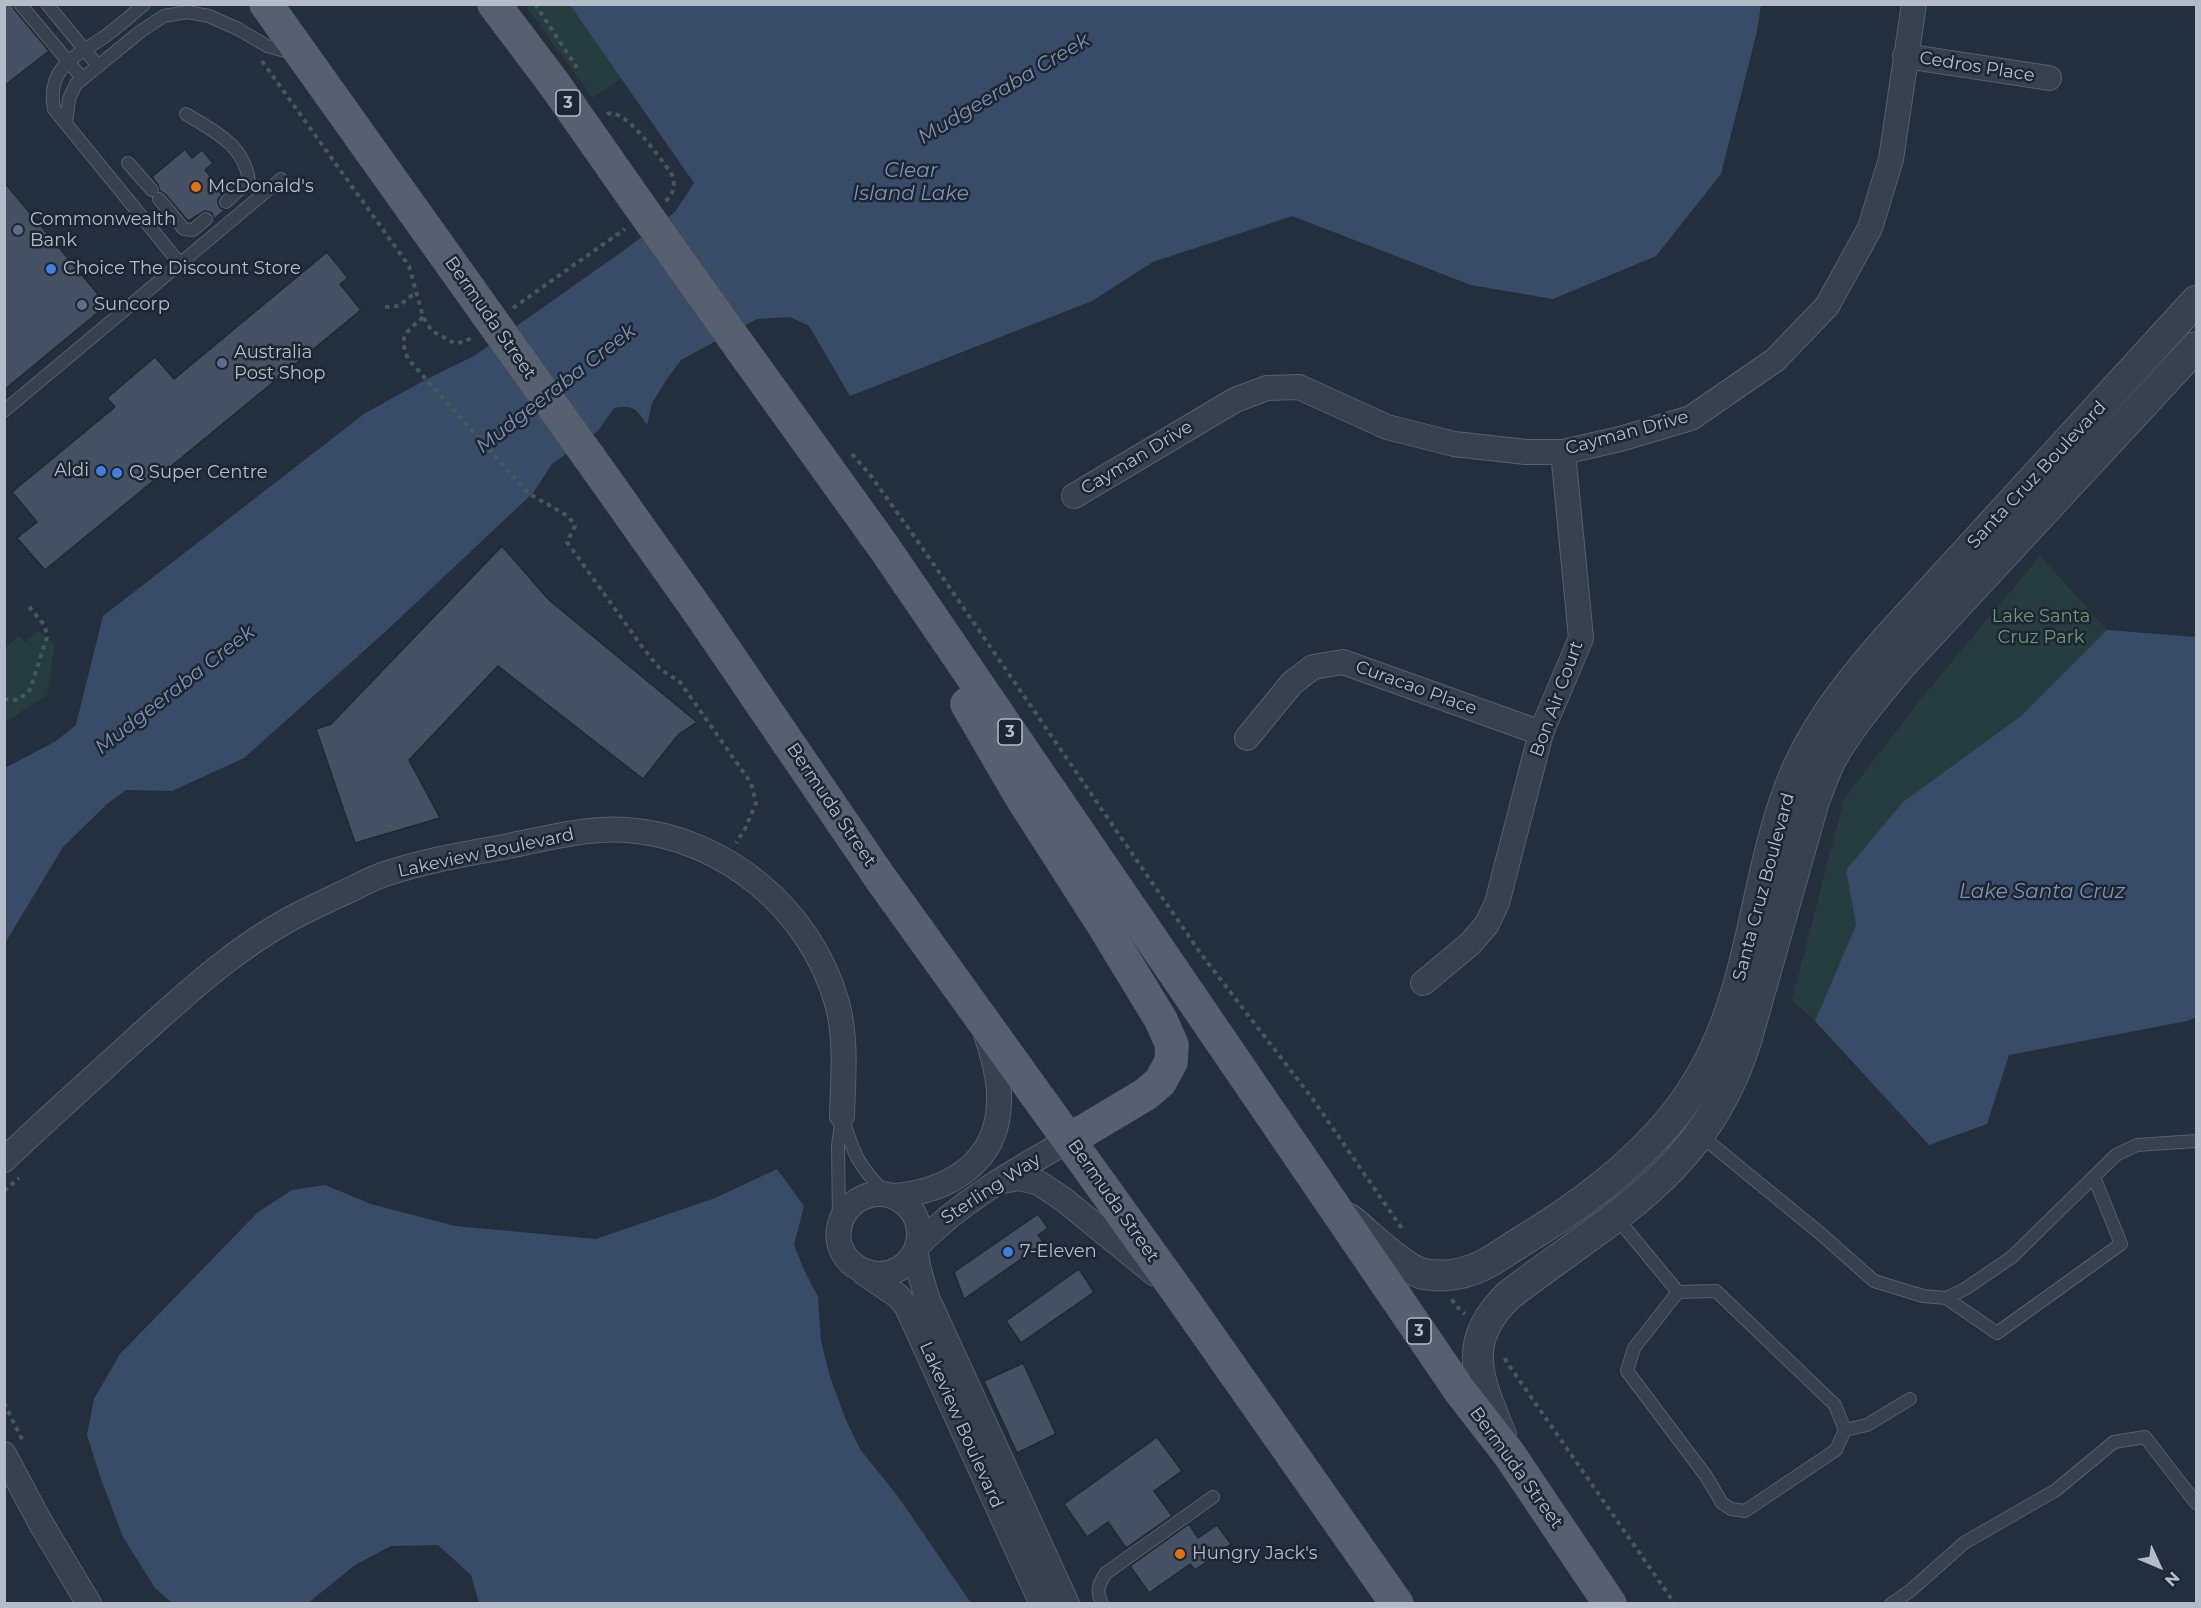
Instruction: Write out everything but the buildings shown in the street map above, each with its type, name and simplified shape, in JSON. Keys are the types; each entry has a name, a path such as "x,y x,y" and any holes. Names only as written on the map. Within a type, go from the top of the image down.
{"main road":[{"name":"Bermuda Street","path":"266,4 489,321 699,612 881,879 1178,1292 1397,1604"},
{"name":"Bermuda Street","path":"494,4 555,85 883,546 1460,1391 1509,1454 1610,1604"},
{"path":"883,546 941,660 1000,762 1102,923 1169,1037 1172,1049 1171,1062 1160,1083 1146,1094 1069,1140"}],"street":[{"name":"Cayman Drive","path":"1074,496 1236,400 1267,388 1299,387 1387,427 1454,444 1526,452 1563,452 1620,439 1691,418 1774,360 1827,306 1870,228 1891,159 1914,4"},
{"name":"Cedros Place","path":"1905,56 2049,78"},
{"name":"Santa Cruz Boulevard","path":"1333,1205 1416,1272 1434,1275 1456,1274 1477,1268 1546,1227 1582,1202 1641,1152 1674,1116 1695,1084 1724,1030 1736,995 1789,788 1828,713 1851,681 1888,638 2195,304"},
{"name":"Santa Cruz Boulevard","path":"1509,1454 1479,1377 1478,1352 1484,1326 1493,1311 1509,1295 1637,1201 1670,1170 1700,1135 1722,1102 1737,1070 1814,801 1829,764 1845,736 1903,663 2196,347"},
{"name":"Bon Air Court","path":"1423,983 1470,944 1487,924 1497,903 1541,733 1581,638 1563,452"},
{"name":"Curacao Place","path":"1247,738 1292,683 1313,667 1342,662 1541,733"},
{"name":"Lakeview Boulevard","path":"4,1160 214,968 289,919 379,876 427,862 590,831 627,830 660,835 698,846 726,859 770,894 795,920 827,973 837,1005 843,1036 842,1116"},
{"name":"Sterling Way","path":"890,1195 915,1194 946,1184 978,1160 991,1141 998,1121 999,1089 996,1070 980,1015"},
{"path":"1674,1116 1700,1135"},
{"name":"Sterling Way","path":"917,1247 953,1211 1069,1140"},
{"path":"997,1182 1023,1178 1044,1186 1178,1292"},
{"path":"870,1195 890,1195 905,1204 915,1215 919,1230 917,1247 907,1263 887,1274 871,1274 856,1267 842,1251 839,1231 844,1213 853,1204 870,1195"},
{"path":"1488,1262 1477,1285 1481,1293 1486,1295 1496,1291 1555,1248 1606,1224"},
{"name":"Lakeview Boulevard","path":"917,1247 926,1292 956,1360 1009,1504 1042,1604"},
{"name":"Lakeview Boulevard","path":"856,1267 901,1300 1009,1504 1067,1604"},
{"path":"927,1349 956,1360"},
{"path":"4,1454 39,1520 89,1604"}],"lane":[{"path":"20,4 82,78"},
{"path":"47,4 98,66"},
{"path":"144,4 108,34 68,62 56,76 52,98 54,109 102,171 181,265"},
{"path":"66,123 71,92 82,78 164,16 187,12 209,16 267,46 305,57"},
{"path":"186,114 227,139 246,164 249,180 226,202"},
{"path":"128,163 184,229 193,230 206,219"},
{"path":"4,411 281,179"},
{"path":"842,1116 859,1163 872,1180 890,1195"},
{"path":"839,1231 838,1146 842,1116"},
{"path":"1700,1135 1821,1234 1874,1281 1923,1296 1946,1298 1997,1333 2121,1244 2094,1178"},
{"path":"1946,1298 2012,1257 2115,1155 2137,1145 2196,1141"},
{"path":"1606,1224 1678,1292 1716,1291 1834,1406 1845,1430 1836,1450 1745,1511 1731,1509 1722,1503 1706,1476 1627,1371 1634,1348 1678,1292"},
{"path":"1845,1430 1867,1425 1910,1399"},
{"path":"1891,1604 1910,1592 1964,1543 2056,1490 2114,1442 2145,1437 2196,1503"},
{"path":"1102,1604 1098,1595 1099,1584 1106,1574 1213,1497"}],"path":[{"path":"535,4 582,74"},
{"path":"256,56 273,75 409,266 423,316 432,331 454,343 465,342 489,321 644,212 670,197 674,177 630,123 617,113 611,112 606,113 609,120"},
{"path":"385,307 399,306 417,294"},
{"path":"423,316 405,334 402,345 408,359 528,493 568,516 575,526 567,542 643,648 660,669 680,682 751,783 756,803 745,829 726,859"},
{"path":"850,452 871,476 919,543 1201,954 1312,1098 1403,1231 1411,1237"},
{"path":"4,699 18,700 30,690 46,637 45,626 27,604"},
{"path":"1505,1354 1506,1361 1675,1604"}],"green space":[{"path":"525,5 570,5 622,78 593,98"},
{"name":"Lake Santa Cruz Park","path":"2040,556 2107,630 2021,716 1903,802 1846,870 1856,925 1815,1021 1792,1000 1844,799 1925,694"},
{"path":"39,631 55,645 47,695 5,722 5,648 19,636 25,642"}],"water":[{"name":"Clear Island Lake","path":"570,5 1761,5 1757,31 1721,174 1656,256 1553,299 1471,285 1292,216 1153,262 1092,301 850,396 809,326 790,317 757,319 681,360 652,403 647,425 634,409 614,408 598,431 552,464 533,493 385,632 244,758 172,791 126,790 107,804 63,847 5,943 5,768 56,741 76,725 103,616 364,414 474,356 623,251 675,212 694,183"},
{"name":"Lake Santa Cruz","path":"2107,630 2196,637 2196,1017 2187,1021 2009,1055 1987,1124 1929,1145 1815,1021 1856,925 1846,870 1903,802 2021,716"},
{"path":"777,1169 804,1206 794,1245 818,1297 821,1341 830,1377 846,1420 860,1449 899,1498 971,1603 479,1603 471,1575 438,1545 391,1546 355,1565 308,1603 172,1603 155,1588 123,1537 87,1435 94,1399 120,1354 258,1212 292,1190 325,1185 371,1204 455,1226 596,1239 715,1198"}],"place":[{"name":"McDonald's","path":"196,187"},
{"name":"Commonwealth Bank","path":"18,230"},
{"name":"Choice The Discount Store","path":"51,269"},
{"name":"Suncorp","path":"82,305"},
{"name":"Australia Post Shop","path":"222,363"},
{"name":"Aldi","path":"101,471"},
{"name":"Q Super Centre","path":"117,473"},
{"name":"7-Eleven","path":"1008,1252"},
{"name":"Hungry Jack's","path":"1180,1554"}],"water label":[{"name":"Mudgeeraba Creek","path":"1004,89"},
{"name":"Mudgeeraba Creek","path":"556,389"},
{"name":"Mudgeeraba Creek","path":"175,690"}]}
